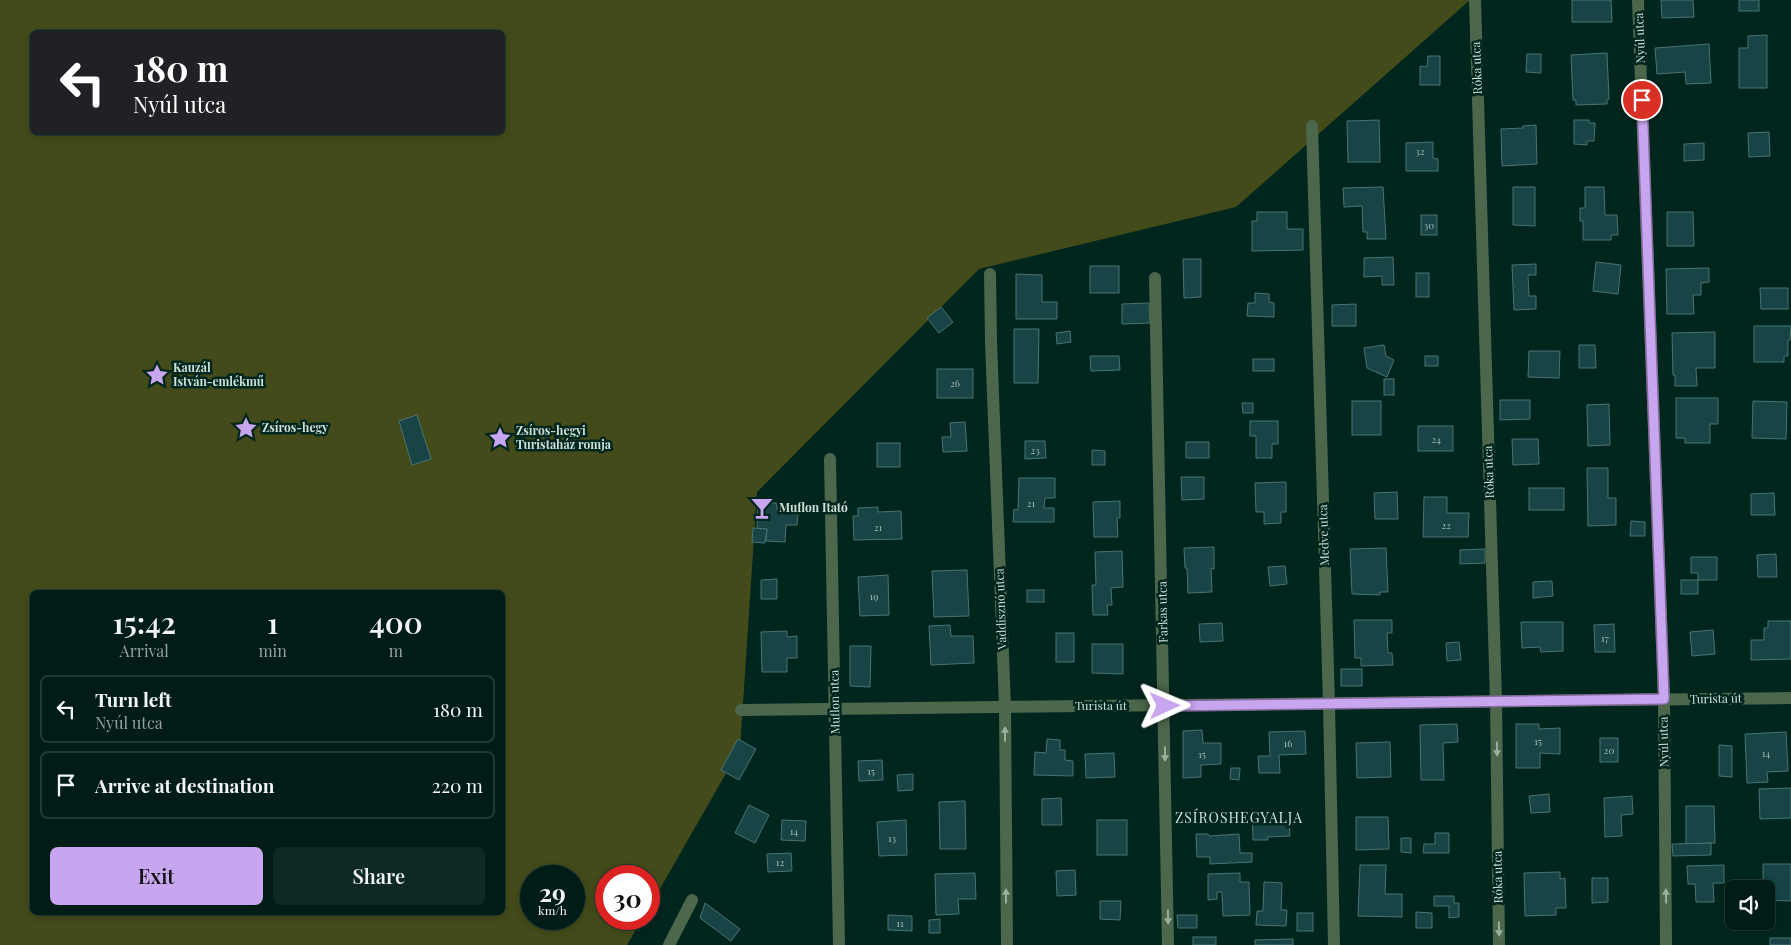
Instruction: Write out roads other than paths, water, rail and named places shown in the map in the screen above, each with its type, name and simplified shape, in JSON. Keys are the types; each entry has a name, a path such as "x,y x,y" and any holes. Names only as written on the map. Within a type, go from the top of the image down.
{"street":[{"name":"Róka utca","path":"1475,0 1496,700 1499,945"},
{"name":"Nyúl utca","path":"1638,0 1664,699 1666,945"},
{"name":"Medve utca","path":"1312,126 1334,945"},
{"name":"Vaddisznó utca","path":"990,274 1005,707 1007,945"},
{"name":"Farkas utca","path":"1155,278 1165,706 1168,945"},
{"name":"Muflon utca","path":"830,459 839,945"},
{"name":"Turista út","path":"741,710 1791,698"},
{"path":"669,945 692,900"}],"place":[{"name":"Kauzál István-emlékmű","path":"157,375"},
{"name":"Zsíros-hegy","path":"246,428"},
{"name":"Zsíros-hegyi Turistaház romja","path":"500,438"},
{"name":"Muflon Itató","path":"762,508"}],"district":[{"name":"ZSÍROSHEGYALJA","path":"1239,818"}]}
